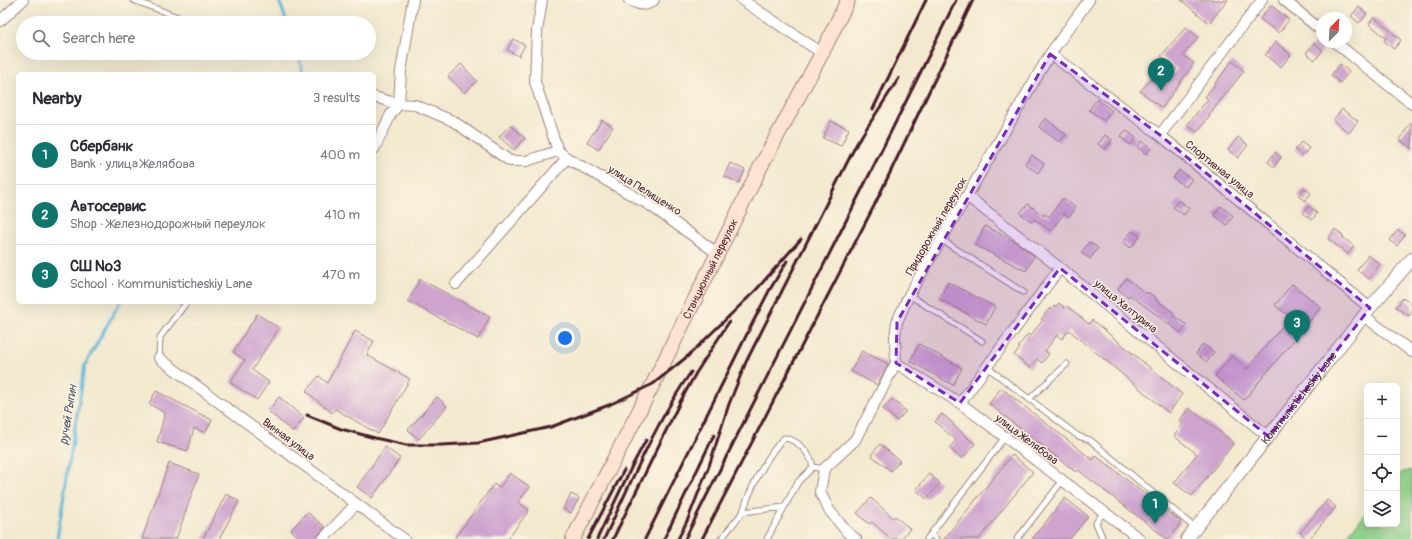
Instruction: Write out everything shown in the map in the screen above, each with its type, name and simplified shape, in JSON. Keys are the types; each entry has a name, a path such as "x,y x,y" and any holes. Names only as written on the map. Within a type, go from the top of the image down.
{"main road":[{"name":"Станционный переулок","path":"573,539 653,384 763,162 822,53 848,0"}],"street":[{"path":"0,21 23,0"},
{"path":"376,145 391,114 400,104 401,71 413,0"},
{"path":"376,98 400,104 415,105 453,121 510,161 526,161 558,151 535,82 537,32 542,0"},
{"path":"629,0 644,5 650,4 654,0"},
{"path":"742,0 822,53"},
{"name":"Придорожный переулок","path":"896,363 895,337 897,322 910,295 1050,54 1089,0"},
{"path":"1160,135 1262,0"},
{"path":"1284,0 1316,26"},
{"path":"1342,48 1412,104"},
{"name":"Спортивная улица","path":"1050,54 1160,135 1412,352"},
{"name":"улица Пелищенко","path":"558,151 567,158 651,206 717,253"},
{"path":"456,284 567,158"},
{"name":"улица Халтурина","path":"967,196 1060,268 1269,437"},
{"name":"Kommunisticheskiy Lane","path":"1187,539 1367,312 1412,259"},
{"path":"960,403 1060,268"},
{"name":"Винная улица","path":"159,358 404,539"},
{"path":"856,539 847,532 829,510 820,492 824,469 855,440 896,363"},
{"name":"улица Желябова","path":"896,363 960,403 1140,539"},
{"path":"323,539 356,504"}],"lane":[{"path":"133,0 175,16"},
{"path":"942,240 1023,292"},
{"path":"910,295 982,341"},
{"path":"159,358 160,337 185,304"},
{"path":"1030,399 1067,364"},
{"path":"987,367 1078,436 1090,440 1195,529"},
{"path":"936,539 929,537 1005,437"},
{"path":"721,539 743,512 747,497 754,483 774,450 784,438 787,438 797,444 809,455 812,467"},
{"path":"812,467 824,469"},
{"path":"767,539 798,482 812,467"},
{"path":"1017,539 1063,480"},
{"path":"743,512 784,507"},
{"path":"1103,539 1096,523 1104,511"}],"highlighted area":[{"path":"1050,54 1160,135 1370,308 1269,437 1060,268 960,403 896,363 897,322"}],"green space":[{"path":"1412,470 1412,539 1344,539 1364,516 1364,527 1400,527 1400,474 1402,472"}],"building":[{"path":"1181,0 1228,0 1209,23"},
{"path":"1271,5 1289,20 1279,33 1260,19"},
{"path":"1359,7 1367,14 1359,23 1352,17"},
{"path":"1374,17 1401,40 1394,49 1384,41 1386,38 1369,24"},
{"path":"1186,27 1198,37 1183,55 1194,63 1162,108 1140,91 1151,79 1162,89 1177,69 1161,56"},
{"path":"513,39 525,45 519,56 507,50"},
{"path":"1276,42 1291,55 1281,67 1265,55"},
{"path":"1314,43 1316,45 1316,48 1320,48 1323,50 1315,60 1306,53"},
{"path":"1232,61 1244,71 1197,132 1187,125 1208,99 1205,97"},
{"path":"461,64 477,81 464,93 448,76"},
{"path":"1340,64 1349,72 1340,83 1331,75"},
{"path":"1097,99 1112,111 1104,121 1089,110"},
{"path":"1342,109 1358,121 1349,133 1333,120"},
{"path":"1045,118 1066,134 1059,142 1039,127"},
{"path":"602,120 613,127 598,150 587,142"},
{"path":"831,121 849,129 841,146 823,138"},
{"path":"1412,122 1412,149 1399,139"},
{"path":"510,125 525,138 514,150 499,137"},
{"path":"1126,130 1136,138 1131,145 1120,137"},
{"path":"1105,135 1112,140 1105,150 1098,144"},
{"path":"1238,137 1248,145 1238,158 1228,150"},
{"path":"1142,141 1151,148 1146,154 1137,147"},
{"path":"1301,142 1309,148 1302,156 1295,150"},
{"path":"1275,152 1281,157 1274,167 1268,162"},
{"path":"1032,155 1044,164 1038,173 1025,164"},
{"path":"730,163 745,170 739,183 724,176"},
{"path":"1179,170 1192,179 1186,187 1173,178"},
{"path":"1304,188 1311,193 1305,201 1298,196"},
{"path":"1063,198 1076,208 1069,217 1064,213 1051,231 1034,219 1032,222 1020,213 1028,204 1044,216 1045,214 1049,217"},
{"path":"1179,200 1189,208 1184,215 1173,207"},
{"path":"1221,206 1233,216 1227,225 1214,215"},
{"path":"1309,206 1317,213 1312,220 1303,213"},
{"path":"985,226 1016,242 1034,256 1026,271 975,245"},
{"path":"1335,229 1343,236 1342,237 1354,246 1348,254 1328,239"},
{"path":"1398,230 1405,235 1397,246 1390,240"},
{"path":"1132,231 1140,236 1131,248 1123,242"},
{"path":"1089,242 1098,248 1090,259 1081,253"},
{"path":"1368,255 1380,264 1369,279 1357,270"},
{"path":"1126,278 1147,294 1148,292 1156,298 1155,299 1174,313 1172,315 1187,325 1181,333 1130,295 1128,297 1118,289"},
{"path":"420,279 490,317 478,339 408,301"},
{"path":"948,282 995,307 986,324 939,299"},
{"path":"1292,284 1321,307 1244,400 1215,376 1232,356 1247,369 1290,317 1275,305"},
{"path":"1403,298 1412,305 1412,312 1409,316 1396,307"},
{"path":"1059,303 1065,308 1067,306 1089,324 1092,320 1182,394 1169,413 1069,330 1062,339 1057,335 1045,351 1049,354 1042,363 1037,359 1030,368 1014,355 1028,334 1030,336 1043,320 1041,319 1050,308 1051,310"},
{"path":"257,314 279,328 252,370 269,382 257,400 230,382 245,360 233,352"},
{"path":"355,331 374,341 367,355 410,379 378,434 335,409 332,413 306,391 319,376 327,383"},
{"path":"919,344 962,368 953,385 910,361"},
{"path":"1203,344 1214,352 1207,362 1196,354"},
{"path":"862,351 888,364 877,385 851,371"},
{"path":"1001,388 1093,460 1096,456 1181,522 1169,539 1167,539 1078,470 1076,472 989,404"},
{"path":"156,391 212,420 205,433 194,428 188,451 157,442 165,413 149,404"},
{"path":"279,397 304,418 293,432 268,411"},
{"path":"437,397 447,406 419,439 408,430"},
{"path":"892,399 906,411 897,421 883,409"},
{"path":"1189,408 1234,443 1192,496 1174,483 1197,454 1174,436 1183,424 1179,421"},
{"path":"942,414 975,444 962,459 949,448 956,440 935,422"},
{"path":"880,444 900,461 891,471 871,455"},
{"path":"385,447 400,458 372,498 357,487"},
{"path":"1012,455 1033,472 979,539 944,539"},
{"path":"169,463 199,474 176,539 142,539"},
{"path":"510,473 530,487 518,502 529,510 508,539 454,539 494,484 499,488"},
{"path":"929,474 940,483 927,499 916,490"},
{"path":"226,494 239,501 219,539 203,539"},
{"path":"571,494 579,498 571,513 563,509"},
{"path":"871,498 893,518 895,516 910,529 901,539 891,539 872,522 869,524 857,513"},
{"path":"1065,498 1088,516 1070,539 1032,539"},
{"path":"1327,500 1336,507 1309,539 1307,539 1300,533"},
{"path":"307,512 325,527 318,535 317,539 301,539 291,530"}],"waterway":[{"name":"ручей Рыгин","path":"279,0 285,16"},
{"name":"ручей Рыгин","path":"300,60 302,72"},
{"name":"ручей Рыгин","path":"57,539 85,365 119,304"}],"railway":[{"path":"873,109 926,0"},
{"path":"685,539 956,0"},
{"path":"702,539 874,206 973,0"},
{"path":"678,539 688,519 709,466 729,404 746,362 857,143 899,78"},
{"path":"307,415 341,429 406,445 478,443 551,427 609,405 653,384 688,356 756,290 801,239"},
{"path":"645,539 751,326 769,291 787,261"},
{"path":"613,539 680,402 696,373 729,322"},
{"path":"604,539 655,432 691,372"},
{"path":"664,539 714,435"},
{"path":"597,539 646,440"},
{"path":"588,539 624,470"}],"place":[{"name":"Автосервис","path":"1161,91"},
{"name":"СШ №3","path":"1297,343"},
{"name":"Сбербанк","path":"1155,524"}]}
